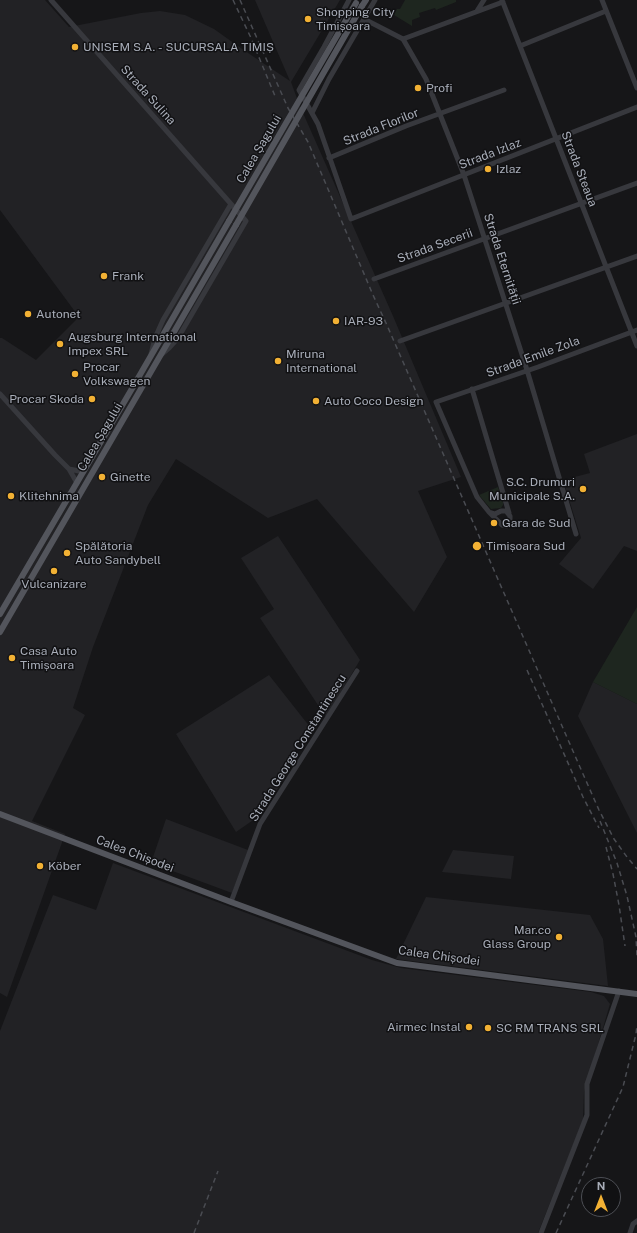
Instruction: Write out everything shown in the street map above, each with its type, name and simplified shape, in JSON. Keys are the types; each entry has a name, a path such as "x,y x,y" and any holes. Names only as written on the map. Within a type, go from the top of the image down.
{"main road":[{"name":"Calea Șagului","path":"0,632 366,0"},
{"name":"Calea Șagului","path":"0,614 357,1"},
{"name":"Calea Chișodei","path":"0,814 376,956 398,962 637,994"}],"street":[{"name":"Strada Sulina","path":"51,0 246,222"},
{"path":"329,158 318,124 299,90 349,0"},
{"path":"312,113 329,79 375,0"},
{"path":"477,11 484,0"},
{"path":"602,0 637,88"},
{"path":"364,19 403,38 502,1"},
{"name":"Strada Steaua","path":"502,1 606,267 634,331 637,346"},
{"path":"520,46 606,11"},
{"name":"Strada Eternității","path":"403,38 426,79 464,175 527,370 576,534"},
{"path":"319,54 318,60 323,67 329,69 338,65"},
{"name":"Strada Florilor","path":"329,158 406,126 440,115 504,90"},
{"name":"Strada Izlaz","path":"329,158 351,219 637,107"},
{"name":"Strada Secerii","path":"374,279 637,183"},
{"name":"Calea Șagului","path":"150,358 155,338 163,320 231,204"},
{"name":"Calea Șagului","path":"160,356 178,338 246,222"},
{"path":"400,341 637,256"},
{"name":"Strada Emile Zola","path":"489,512 474,492 436,402 634,331"},
{"path":"472,389 511,521 508,525 503,526 489,512"},
{"path":"0,394 54,455 69,469 77,483"},
{"path":"69,469 84,471"},
{"path":"498,521 496,517 506,505"},
{"path":"489,512 493,514 505,511 509,515"},
{"name":"Strada George Constantinescu","path":"231,902 260,824 357,671"},
{"path":"541,1233 587,1115 587,1084 619,991"},
{"path":"630,1233 633,1224 637,1221"}],"shaded area":[{"path":"0,0 45,0 69,27 141,13 160,11 185,15 214,29 290,81 255,0 340,0 291,82 299,104 393,316 461,477 418,491 447,557 414,612 317,499 268,518 176,459 148,505 93,647 73,708 85,715 32,821 65,834 7,997 0,993 0,338 36,360 79,317 0,210"},
{"path":"405,0 456,0 456,2 436,10 435,8 419,13 420,17 412,20 412,26 394,15 397,9 400,9"},
{"path":"637,434 637,551 624,546 593,589 559,564 581,538 563,480 590,473 584,454"},
{"path":"498,487 503,505 501,508 491,509 479,495"},
{"path":"278,536 360,660 326,717 260,618 274,609 241,558"},
{"path":"637,607 637,704 593,682"},
{"path":"269,675 310,727 281,771 285,778 259,816 236,832 176,734"},
{"path":"593,682 637,704 637,833 578,716"},
{"path":"166,819 248,850 232,893 151,863"},
{"path":"453,850 514,856 511,879 442,872"},
{"path":"113,863 372,960 401,968 591,992 604,996 610,1004 584,1092 583,1120 538,1233 0,1233 0,1031 53,895 96,910"},
{"path":"426,897 590,915 603,939 608,986 396,959"}],"railway":[{"path":"233,0 251,38 275,96"},
{"path":"240,0 288,108 308,142 373,295 599,810 614,839 637,869"},
{"path":"527,670 583,797 599,828"},
{"path":"600,821 617,863 627,896 636,937 637,956"},
{"path":"606,847 619,905 625,946"},
{"path":"556,1233 623,1087 637,1025"},
{"path":"194,1233 218,1171"}],"place":[{"name":"Shopping City Timișoara","path":"308,19"},
{"name":"UNISEM S.A. - SUCURSALA TIMIȘ","path":"75,47"},
{"name":"Profi","path":"418,88"},
{"name":"Izlaz","path":"488,169"},
{"name":"Frank","path":"104,276"},
{"name":"Autonet","path":"28,314"},
{"name":"IAR-93","path":"336,321"},
{"name":"Augsburg International Impex SRL","path":"60,344"},
{"name":"Miruna International","path":"278,361"},
{"name":"Procar Volkswagen","path":"75,374"},
{"name":"Procar Skoda","path":"92,399"},
{"name":"Auto Coco Design","path":"316,401"},
{"name":"Ginette","path":"102,477"},
{"name":"S.C. Drumuri Municipale S.A.","path":"583,489"},
{"name":"Klitehnima","path":"11,496"},
{"name":"Gara de Sud","path":"494,523"},
{"name":"Timișoara Sud","path":"477,546"},
{"name":"Spălătoria Auto Sandybell","path":"67,553"},
{"name":"Vulcanizare","path":"54,571"},
{"name":"Casa Auto Timișoara","path":"12,658"},
{"name":"Köber","path":"40,866"},
{"name":"Mar.co Glass Group","path":"559,937"},
{"name":"Airmec Instal","path":"469,1027"},
{"name":"SC RM TRANS SRL","path":"488,1028"}]}
